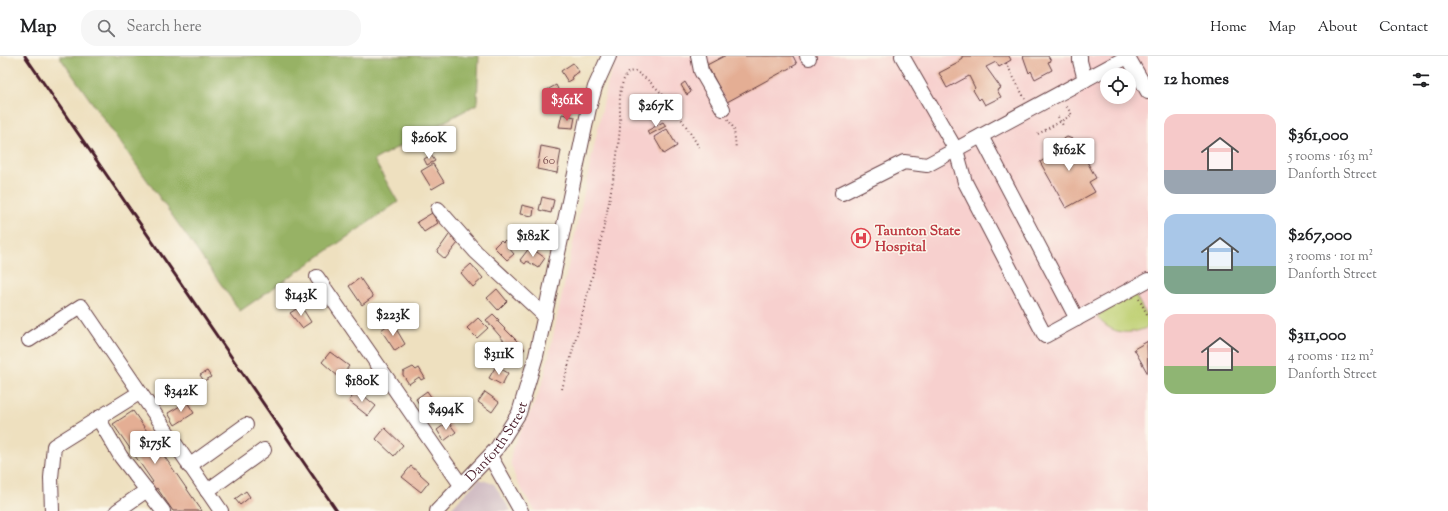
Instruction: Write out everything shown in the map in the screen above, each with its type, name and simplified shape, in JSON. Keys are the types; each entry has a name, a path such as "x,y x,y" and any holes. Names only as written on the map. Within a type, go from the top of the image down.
{"street":[{"path":"698,56 701,71 723,109"},
{"path":"902,56 956,150 965,182 1045,336 1148,280"},
{"path":"1080,56 1085,80"},
{"path":"842,193 904,162 927,165 1129,56 1148,92"},
{"name":"Danforth Street","path":"437,511 490,456 504,438 519,413 533,370 589,108 603,60"},
{"path":"981,136 1077,319"},
{"path":"438,210 476,252 545,316"},
{"path":"317,277 461,485"},
{"path":"30,340 81,306 221,511"},
{"path":"52,511 51,478 54,446 139,393"},
{"path":"98,418 121,457 147,490 159,510"},
{"path":"189,466 246,425"},
{"path":"207,491 264,450"},
{"path":"490,456 521,511"},
{"path":"117,511 147,490"}],"path":[{"path":"1006,63 1031,109"},
{"path":"562,390 591,278 612,185 620,127 619,96 623,80 628,72 635,71 659,89 679,115 700,149"},
{"path":"1038,134 1072,115 1065,103 1061,102 1060,93"},
{"path":"723,109 734,130 736,149"},
{"path":"1058,117 1064,127"},
{"path":"1133,289 1148,316"}],"shaded area":[{"name":"Taunton State Hospital","path":"617,56 1148,56 1148,511 535,511 517,482 511,465 511,455 513,446 535,403 544,378 607,86"},
{"path":"479,479 494,484 511,511 449,511"}],"green space":[{"path":"59,56 479,56 477,104 374,160 398,202 240,311"},
{"path":"1134,293 1148,318 1148,327 1134,332 1121,332 1109,327 1098,318 1098,315"}],"building":[{"path":"724,56 793,56 797,64 727,102 707,65"},
{"path":"962,56 1009,56 1011,60 999,67 996,62 986,67 1001,88 997,90 1001,97 985,105 981,98 979,100 973,90 975,88 969,76 947,88 939,73 960,62 959,60"},
{"path":"1023,56 1048,56 1051,61 1048,62 1052,70 1035,79 1031,71 1029,73"},
{"path":"573,63 579,72 572,76 573,79 568,82 561,71"},
{"path":"685,82 691,92 687,95 681,85"},
{"path":"556,85 559,91 548,97 545,91"},
{"path":"562,114 575,117 573,128 559,127"},
{"path":"663,122 666,126 649,135 647,131"},
{"path":"667,129 677,146 664,154 654,137"},
{"path":"1067,137 1075,140 1096,178 1089,182 1095,192 1066,208 1040,162 1055,154 1051,147"},
{"path":"541,146 561,150 557,173 537,169"},
{"path":"431,155 435,161 427,165 424,159"},
{"path":"433,164 444,182 432,189 421,171"},
{"path":"542,197 554,200 551,213 539,210"},
{"path":"522,205 534,208 533,216 520,214"},
{"path":"432,213 438,223 424,232 417,222"},
{"path":"449,235 458,243 445,259 437,252"},
{"path":"501,240 503,242 505,240 510,245 508,247 514,254 507,260 494,247"},
{"path":"530,247 545,258 538,268 527,261 525,264 520,260"},
{"path":"471,264 483,278 473,287 461,273"},
{"path":"360,278 373,297 362,305 349,286"},
{"path":"497,289 507,301 498,310 487,298"},
{"path":"301,306 311,322 302,328 290,313"},
{"path":"493,314 499,320 497,321 525,349 512,361 500,347 505,342 486,320"},
{"path":"478,318 488,328 477,338 467,328"},
{"path":"392,322 405,344 395,351 381,330"},
{"path":"1148,341 1147,346 1148,374 1134,349"},
{"path":"330,352 349,366 340,378 322,362"},
{"path":"496,366 508,373 502,385 489,378"},
{"path":"413,367 416,370 419,368 425,378 421,380 419,377 409,384 403,375 403,372"},
{"path":"207,371 211,377 204,381 200,375"},
{"path":"357,390 376,406 368,416 349,401"},
{"path":"427,391 436,404 423,410 416,399"},
{"path":"485,392 499,402 492,412 478,402"},
{"path":"187,402 194,413 175,425 168,413"},
{"path":"133,411 202,511 173,511 157,488 150,493 146,487 153,482 113,424"},
{"path":"448,422 456,432 444,441 437,430"},
{"path":"385,428 403,445 394,456 376,439"},
{"path":"411,466 429,482 421,492 402,477"},
{"path":"246,491 250,497 240,505 235,499"}],"railway":[{"path":"25,56 337,511"}],"place":[{"name":"Taunton State Hospital","path":"861,238"}]}
